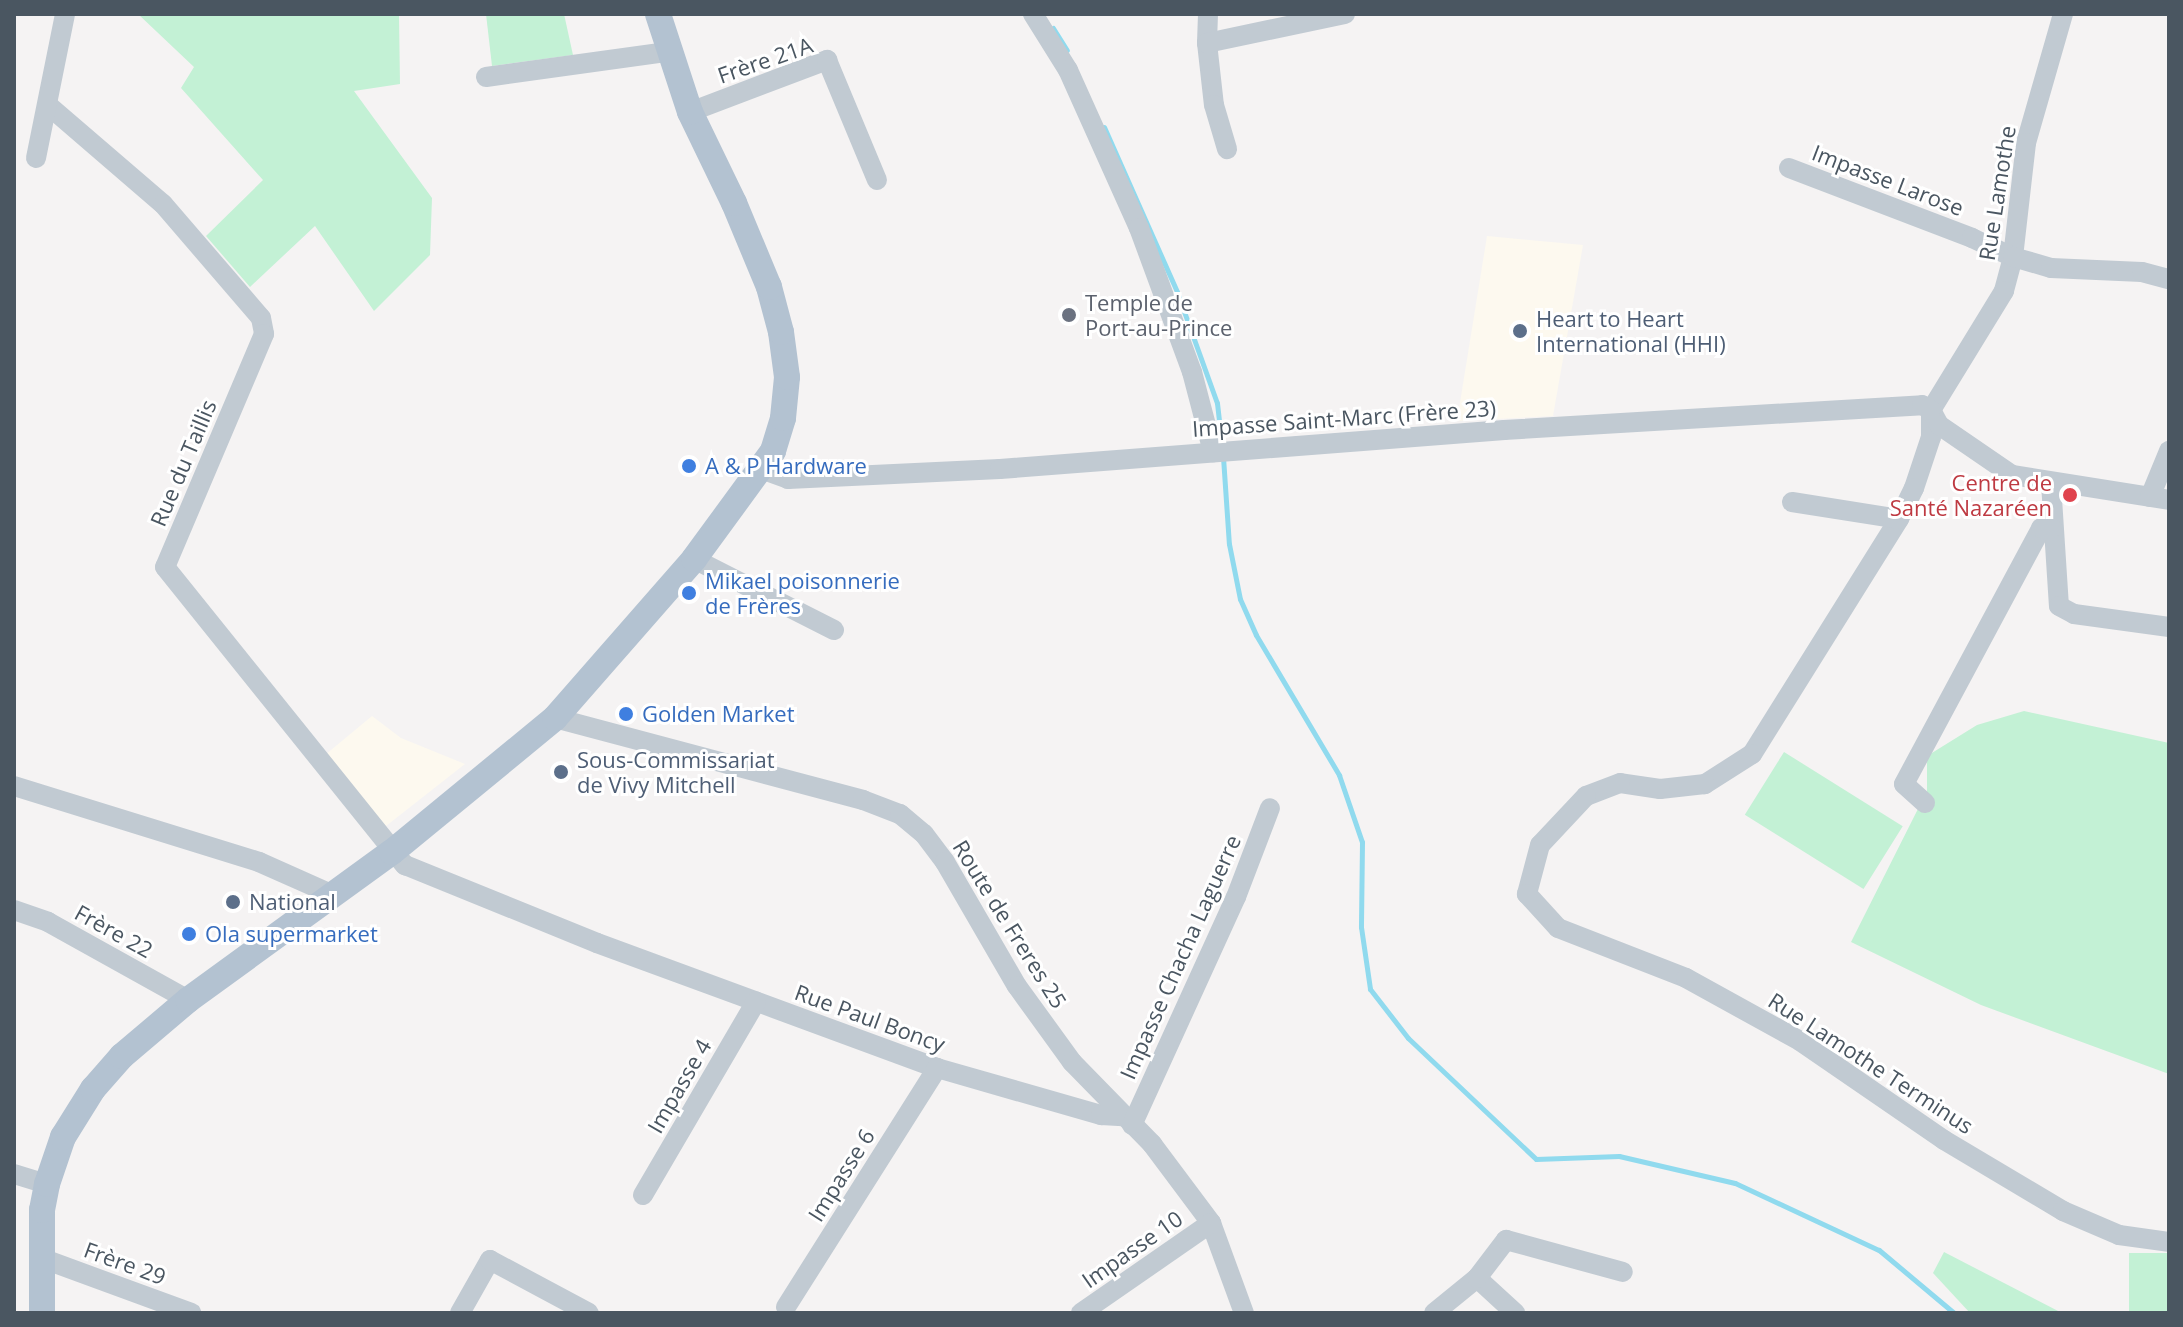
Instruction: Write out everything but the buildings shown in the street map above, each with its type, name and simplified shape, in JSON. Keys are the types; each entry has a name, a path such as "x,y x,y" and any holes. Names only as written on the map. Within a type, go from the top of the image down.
{"main road":[{"path":"42,1313 41,1258 47,1184 63,1137 93,1089 122,1056 188,1000 392,852 555,718 694,559 773,451 783,418 787,377 781,332 769,287 734,203 690,112 667,52 658,14"}],"street":[{"path":"36,158 49,106 65,14"},
{"path":"1033,14 1068,70 1139,228 1192,372 1213,452"},
{"path":"1208,14 1207,43 1214,105 1227,149"},
{"path":"1207,43 1345,14"},
{"name":"Rue Lamothe","path":"1931,410 2004,291 2013,257 2026,143 2063,14"},
{"path":"486,77 667,52"},
{"name":"Frère 21A","path":"690,112 827,60 877,180"},
{"name":"Rue du Taillis","path":"49,106 163,204 261,318 264,334 165,567 392,852"},
{"name":"Impasse Larose","path":"1789,168 2013,257 2051,268 2142,272 2169,279"},
{"name":"Impasse Saint-Marc (Frère 23)","path":"761,469 788,479 1000,469 1922,405 1931,410"},
{"path":"1931,410 1939,425 2012,475 2051,483 2159,498 2169,451"},
{"name":"Rue Lamothe Terminus","path":"1931,410 1931,437 1914,488 1899,519 1752,754 1705,784 1660,789 1620,783 1586,796 1540,845 1527,894 1558,928 1686,978 1787,1034 1944,1140 2063,1211 2119,1235 2169,1242"},
{"path":"2051,483 2059,606 2065,612 2169,627"},
{"path":"1792,502 1899,519"},
{"path":"1925,803 1904,784 2041,528 2052,528"},
{"path":"694,559 834,630"},
{"name":"Route de Freres 25","path":"555,718 863,800 900,814 924,834 945,862 1017,986 1072,1062 1128,1120"},
{"path":"14,786 259,862 333,895"},
{"name":"Impasse Chacha Laguerre","path":"1128,1120 1236,897 1270,808"},
{"name":"Rue Paul Boncy","path":"392,852 405,865 597,943 937,1068 1128,1120"},
{"name":"Frère 22","path":"14,910 48,922 188,1000"},
{"name":"Impasse 4","path":"643,1195 756,1002"},
{"name":"Impasse 6","path":"786,1307 937,1068"},
{"path":"1128,1120 1152,1144 1211,1223 1244,1313"},
{"path":"14,1174 47,1184"},
{"name":"Impasse 10","path":"1081,1313 1211,1223"},
{"path":"1434,1313 1477,1278 1503,1243 1511,1240 1623,1272"},
{"name":"Frère 29","path":"41,1258 191,1313"},
{"path":"460,1313 490,1260 589,1313"},
{"path":"1477,1278 1515,1313"}],"shaded area":[{"name":"Heart to Heart International (HHI)","path":"1487,236 1583,245 1553,416 1457,421"},
{"path":"372,716 401,738 465,764 386,826 325,755"}],"green space":[{"path":"138,14 409,14 399,16 400,84 354,91 432,198 430,255 374,311 315,226 250,287 206,236 263,180 181,88 194,67"},
{"path":"486,14 564,14 573,55 492,66"},
{"path":"2024,711 2169,743 2169,1074 1981,1005 1851,942 1927,791 1927,756 1977,725"},
{"path":"1784,752 1903,826 1864,889 1745,815"},
{"path":"1944,1252 2062,1313 1970,1313 1933,1273"},
{"path":"2129,1253 2169,1253 2169,1313 2129,1313"}],"waterway":[{"path":"1053,28 1067,50"},
{"path":"1104,127 1177,292 1217,403 1222,447"},
{"path":"1223,457 1229,544 1240,599 1256,635 1339,775 1362,842 1361,927 1370,989 1408,1038 1536,1159 1619,1156 1735,1183 1879,1250 1954,1313"}],"place":[{"name":"Temple de Port-au-Prince","path":"1069,315"},
{"name":"Heart to Heart International (HHI)","path":"1520,331"},
{"name":"A & P Hardware","path":"689,466"},
{"name":"Centre de Santé Nazaréen","path":"2070,495"},
{"name":"Mikael poisonnerie de Frères","path":"689,593"},
{"name":"Golden Market","path":"626,714"},
{"name":"Sous-Commissariat de Vivy Mitchell","path":"561,772"},
{"name":"National","path":"233,902"},
{"name":"Ola supermarket","path":"189,934"}]}
